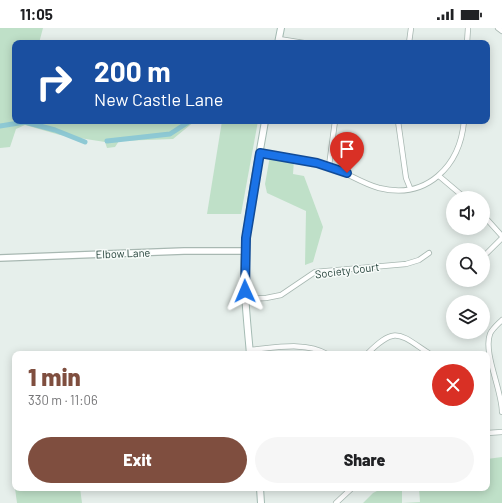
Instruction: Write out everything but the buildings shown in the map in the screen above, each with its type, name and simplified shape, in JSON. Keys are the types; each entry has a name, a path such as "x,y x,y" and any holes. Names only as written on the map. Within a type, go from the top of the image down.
{"main road":[{"path":"279,40 281,28"},
{"path":"249,351 245,251 265,124"},
{"path":"260,491 262,503"}],"street":[{"path":"409,40 411,28"},
{"path":"467,40 468,28"},
{"path":"498,28 502,31"},
{"path":"329,166 335,124"},
{"path":"398,124 406,178 410,188"},
{"path":"260,153 329,166 377,187 391,189 410,188 424,184 439,176 446,169 457,151 462,138 464,124"},
{"path":"439,176 457,191"},
{"path":"490,223 502,237 490,250"},
{"name":"Elbow Lane","path":"0,258 184,251 245,251"},
{"name":"Society Court","path":"246,299 266,298 285,293 315,272 406,264 419,260 429,254"},
{"path":"489,351 490,334 502,320"},
{"path":"370,351 381,340 392,335 404,337 425,351"},
{"path":"260,351 306,347 316,348 322,351"},
{"path":"490,366 498,387 502,412"},
{"path":"490,433 502,432"},
{"path":"336,503 349,491"}],"green space":[{"path":"0,28 43,28 40,40 12,40 12,124 191,124 173,139 119,141 115,147 107,148 105,142 60,135 25,125 16,129 10,147 0,148"},
{"path":"222,124 257,124 241,214 207,214"},
{"path":"270,156 294,160 293,174 304,176 323,227 313,262 305,265 306,211 267,193 265,184"},
{"path":"502,457 502,503 402,503 420,502 419,491 490,491 490,459"},
{"path":"15,491 80,491 82,503 17,503"},
{"path":"377,491 402,491 402,503 363,503"}],"waterway":[{"path":"0,126 12,124"},
{"path":"32,124 55,130 85,142"},
{"path":"107,141 170,134 185,124"}],"route":[{"path":"245,291 246,238 260,153 317,163 347,173"}]}
